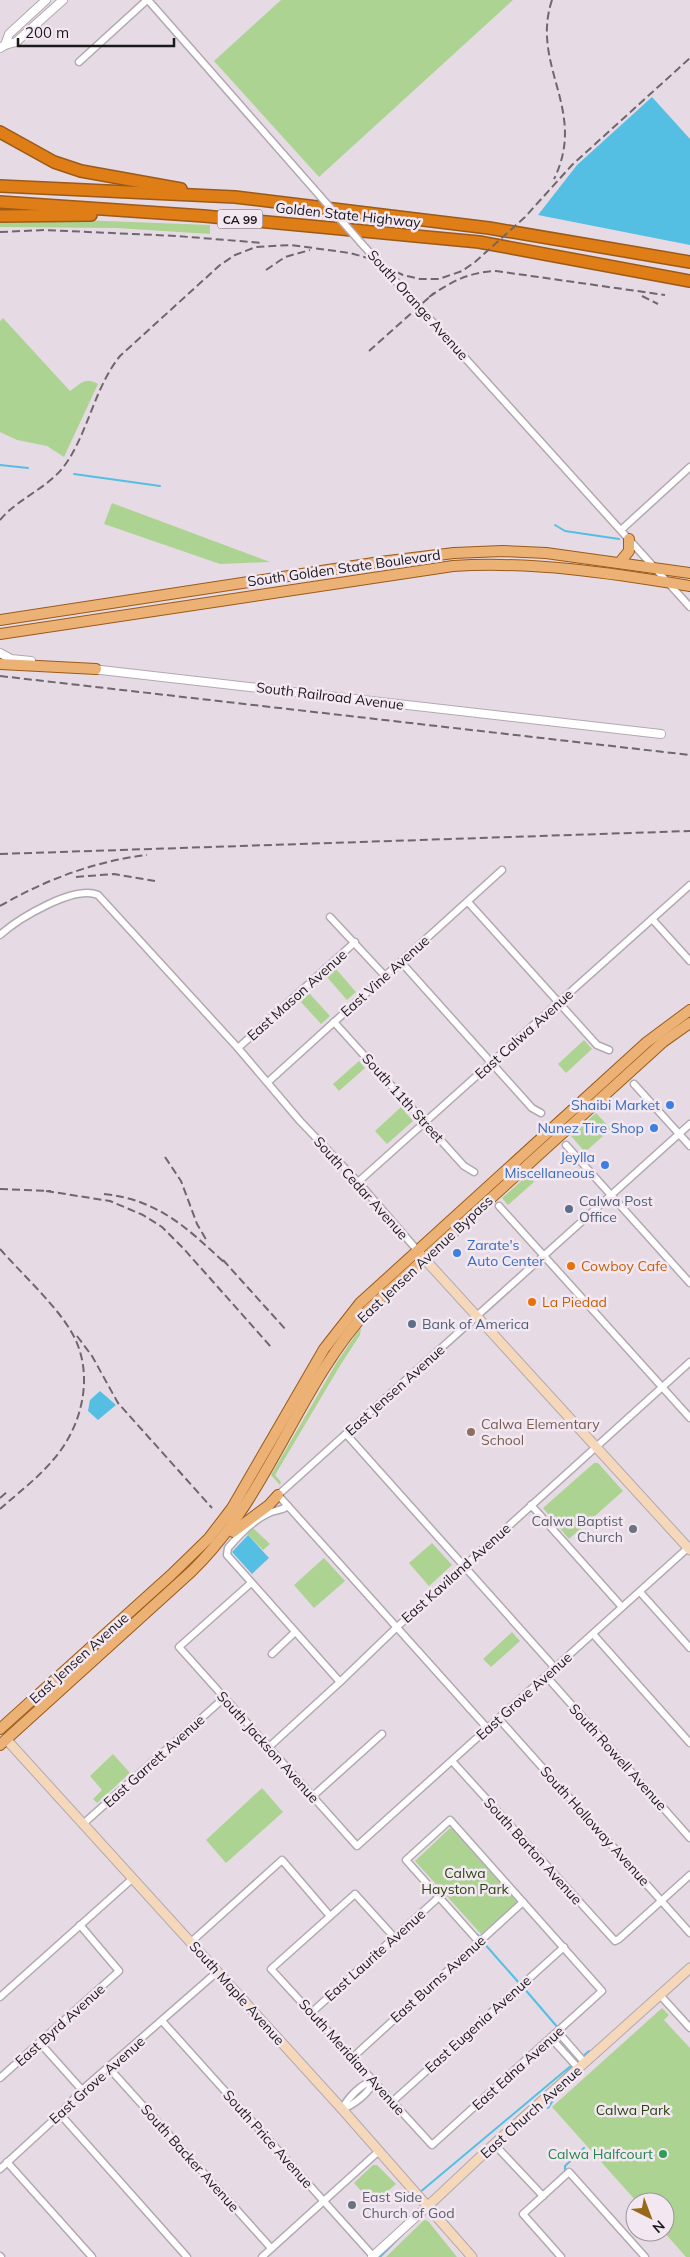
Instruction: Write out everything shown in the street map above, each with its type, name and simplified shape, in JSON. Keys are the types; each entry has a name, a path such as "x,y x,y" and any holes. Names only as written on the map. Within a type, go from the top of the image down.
{"highway":[{"path":"0,132 54,162 81,172 235,197"},
{"name":"Golden State Highway","path":"0,186 235,197 489,228 690,262"},
{"name":"Golden State Highway","path":"0,202 204,216 479,242 690,281"},
{"path":"0,216 204,216"}],"main road":[{"path":"620,562 629,551 629,539"},
{"name":"South Golden State Boulevard","path":"0,620 454,552 535,552 620,562 690,573"},
{"name":"South Golden State Boulevard","path":"0,634 453,566 494,564 547,566 690,586"},
{"path":"0,664 96,669"},
{"name":"East Jensen Avenue Bypass","path":"218,1544 245,1508 346,1336 375,1303 420,1254 648,1042 690,1010"},
{"name":"East Jensen Avenue Bypass","path":"221,1523 232,1508 331,1339 366,1296 420,1254 663,1042 690,1023"},
{"name":"South Cedar Avenue","path":"420,1254 689,1548"},
{"path":"218,1544 269,1505 278,1495"},
{"name":"East Jensen Avenue","path":"2,1736 191,1557 221,1523"},
{"name":"East Jensen Avenue","path":"2,1736 192,1571 218,1544"},
{"name":"South Maple Avenue","path":"2,1736 342,2109 472,2257"},
{"name":"East Church Avenue","path":"428,2206 494,2144 690,1968"}],"street":[{"path":"2,47 9,34 46,0"},
{"path":"2,47 16,42 62,0"},
{"path":"79,62 147,0"},
{"name":"South Orange Avenue","path":"147,0 362,244 690,607"},
{"path":"621,530 690,467"},
{"name":"South Railroad Avenue","path":"0,653 11,659 662,734"},
{"name":"East Vine Avenue","path":"268,1082 502,870"},
{"name":"East Calwa Avenue","path":"358,1182 690,885"},
{"name":"South Cedar Avenue","path":"0,935 17,920 39,908 77,894 94,894 102,898 238,1048 300,1121 358,1182 420,1254"},
{"path":"468,902 597,1045 609,1050"},
{"path":"330,917 385,976"},
{"path":"652,919 690,961"},
{"name":"East Mason Avenue","path":"238,1048 355,942"},
{"path":"401,962 532,1108 541,1113"},
{"name":"South 11th Street","path":"334,1022 464,1166 474,1172"},
{"path":"634,1084 690,1146"},
{"name":"East Jensen Avenue","path":"278,1495 690,1124"},
{"path":"566,1145 612,1195 640,1230 690,1283"},
{"path":"499,1206 690,1418"},
{"name":"East Kaviland Avenue","path":"268,1747 340,1682 396,1627 690,1362"},
{"path":"346,1434 555,1668"},
{"path":"278,1495 488,1729"},
{"path":"531,1505 622,1607"},
{"path":"288,1506 269,1513 254,1523 228,1548 228,1557 340,1682"},
{"name":"East Grove Avenue","path":"357,1846 689,1548"},
{"name":"South Jackson Avenue","path":"251,1583 179,1647 357,1846"},
{"path":"640,1592 690,1648"},
{"path":"272,1654 295,1632"},
{"path":"593,1634 690,1743"},
{"name":"South Rowell Avenue","path":"546,1676 690,1838"},
{"name":"East Garrett Avenue","path":"83,1824 224,1698"},
{"name":"South Holloway Avenue","path":"499,1719 690,1933"},
{"path":"313,1796 382,1734"},
{"name":"South Barton Avenue","path":"452,1761 615,1940 662,1901"},
{"path":"479,1942 406,1860 450,1820 564,1947"},
{"path":"191,1942 282,1860 330,1916 355,1894 394,1937"},
{"path":"662,1901 690,1875"},
{"path":"0,1997 132,1878"},
{"name":"East Laurite Avenue","path":"312,2013 439,1897"},
{"name":"East Burns Avenue","path":"352,2057 523,1902"},
{"name":"South Meridian Avenue","path":"330,1916 271,1969 432,2146"},
{"name":"East Byrd Avenue","path":"0,2078 119,1971 80,1925"},
{"name":"East Edna Avenue","path":"432,2146 602,1991 564,1947"},
{"name":"East Eugenia Avenue","path":"392,2101 564,1947"},
{"name":"East Grove Avenue","path":"0,2169 60,2114 82,2090 163,2022 218,1972"},
{"path":"660,1995 690,2028"},
{"name":"South Price Avenue","path":"163,2022 373,2256"},
{"path":"558,2032 582,2066"},
{"path":"551,2038 582,2066"},
{"path":"40,2043 82,2090"},
{"name":"South Backer Avenue","path":"109,2068 272,2248"},
{"path":"342,2109 346,2101 367,2082 374,2081"},
{"path":"60,2114 187,2257"},
{"path":"494,2144 543,2196"},
{"path":"262,2257 379,2151"},
{"path":"8,2162 92,2257"},
{"path":"561,2257 523,2214 569,2172 645,2257"},
{"name":"East Church Avenue","path":"373,2256 428,2206"}],"green space":[{"path":"281,0 513,0 319,177 214,61"},
{"path":"0,219 210,225 210,234 116,228 0,227"},
{"path":"3,318 70,391 86,381 98,384 64,457 47,446 17,440 0,432 0,321"},
{"path":"112,503 270,562 220,564 104,524"},
{"path":"336,969 356,992 347,1000 327,977"},
{"path":"309,993 330,1016 321,1024 300,1001"},
{"path":"584,1040 592,1049 566,1073 558,1064"},
{"path":"359,1061 365,1068 339,1091 333,1084"},
{"path":"401,1107 413,1121 387,1144 375,1131"},
{"path":"596,1113 611,1129 585,1152 571,1136"},
{"path":"528,1175 534,1182 508,1205 502,1198"},
{"path":"361,1327 360,1335 275,1475 281,1482 280,1485 271,1475 337,1362"},
{"path":"594,1463 598,1463 623,1491 569,1539 543,1508"},
{"path":"253,1528 270,1544 263,1550 247,1534"},
{"path":"432,1543 452,1565 429,1586 409,1563"},
{"path":"324,1558 345,1581 314,1608 294,1585"},
{"path":"512,1632 520,1641 491,1667 483,1659"},
{"path":"113,1754 130,1773 97,1803 93,1799 102,1790 90,1776"},
{"path":"262,1788 283,1812 226,1863 206,1840"},
{"name":"Calwa Hayston Park","path":"450,1828 454,1830 516,1901 516,1904 481,1934 415,1861"},
{"name":"Calwa Park","path":"662,2008 669,2015 664,2020 690,2048 690,2257 686,2257 673,2242 675,2242 675,2192 628,2192 552,2107"},
{"path":"373,2165 377,2165 396,2184 373,2204 354,2183"},
{"path":"424,2220 428,2221 457,2257 386,2257"}],"water":[{"path":"652,97 690,139 690,245 538,215 577,165"},
{"path":"100,1391 116,1405 98,1420 88,1411 90,1400"},
{"path":"248,1535 269,1558 252,1574 232,1552"}],"waterway":[{"path":"0,465 28,468"},
{"path":"74,474 160,486"},
{"path":"555,525 565,531 619,539"},
{"path":"477,1934 480,1938"},
{"path":"483,1942 520,1984"},
{"path":"523,1987 559,2029"},
{"path":"582,2057 589,2051"},
{"path":"560,2079 579,2060"},
{"path":"419,2193 573,2064"},
{"path":"548,2108 561,2089"},
{"path":"565,2173 565,2166 584,2148"},
{"path":"412,2200 416,2196"},
{"path":"380,2257 403,2234"}],"railway":[{"path":"552,0 547,24 548,46 563,109 565,131 563,154 554,179"},
{"path":"0,520 16,505 52,479 67,462 81,436 104,381 120,356 220,265 235,255 256,247 291,245 350,253 368,258 403,275 420,279 439,279 462,271 475,262 525,217 572,165 690,58"},
{"path":"0,232 45,230 177,236 263,243"},
{"path":"266,270 285,257 310,250"},
{"path":"429,297 460,279 477,273 496,271 665,295"},
{"path":"369,351 434,293"},
{"path":"642,296 658,304"},
{"path":"0,676 690,755"},
{"path":"0,854 690,831"},
{"path":"0,906 35,888 71,873 108,862 147,855"},
{"path":"76,877 114,874 155,881"},
{"path":"165,1157 181,1181 197,1224 207,1241"},
{"path":"0,1189 51,1191"},
{"path":"46,1191 110,1201 143,1215 162,1227 271,1347"},
{"path":"104,1194 141,1202 156,1209 185,1228 226,1264"},
{"path":"0,1249 48,1301 72,1333 83,1365 84,1382 78,1415 72,1431 63,1446 41,1473 0,1509"},
{"path":"223,1260 287,1331"},
{"path":"77,1336 92,1356 118,1403 212,1508"},
{"path":"0,1498 8,1491"}],"place":[{"name":"Shaibi Market","path":"670,1105"},
{"name":"Nunez Tire Shop","path":"654,1128"},
{"name":"Jeylla Miscellaneous","path":"605,1165"},
{"name":"Calwa Post Office","path":"569,1209"},
{"name":"Zarate's Auto Center","path":"457,1253"},
{"name":"Cowboy Cafe","path":"571,1266"},
{"name":"La Piedad","path":"532,1302"},
{"name":"Bank of America","path":"412,1324"},
{"name":"Calwa Elementary School","path":"471,1432"},
{"name":"Calwa Baptist Church","path":"633,1529"},
{"name":"Calwa Halfcourt","path":"663,2154"},
{"name":"East Side Church of God","path":"352,2205"}]}
